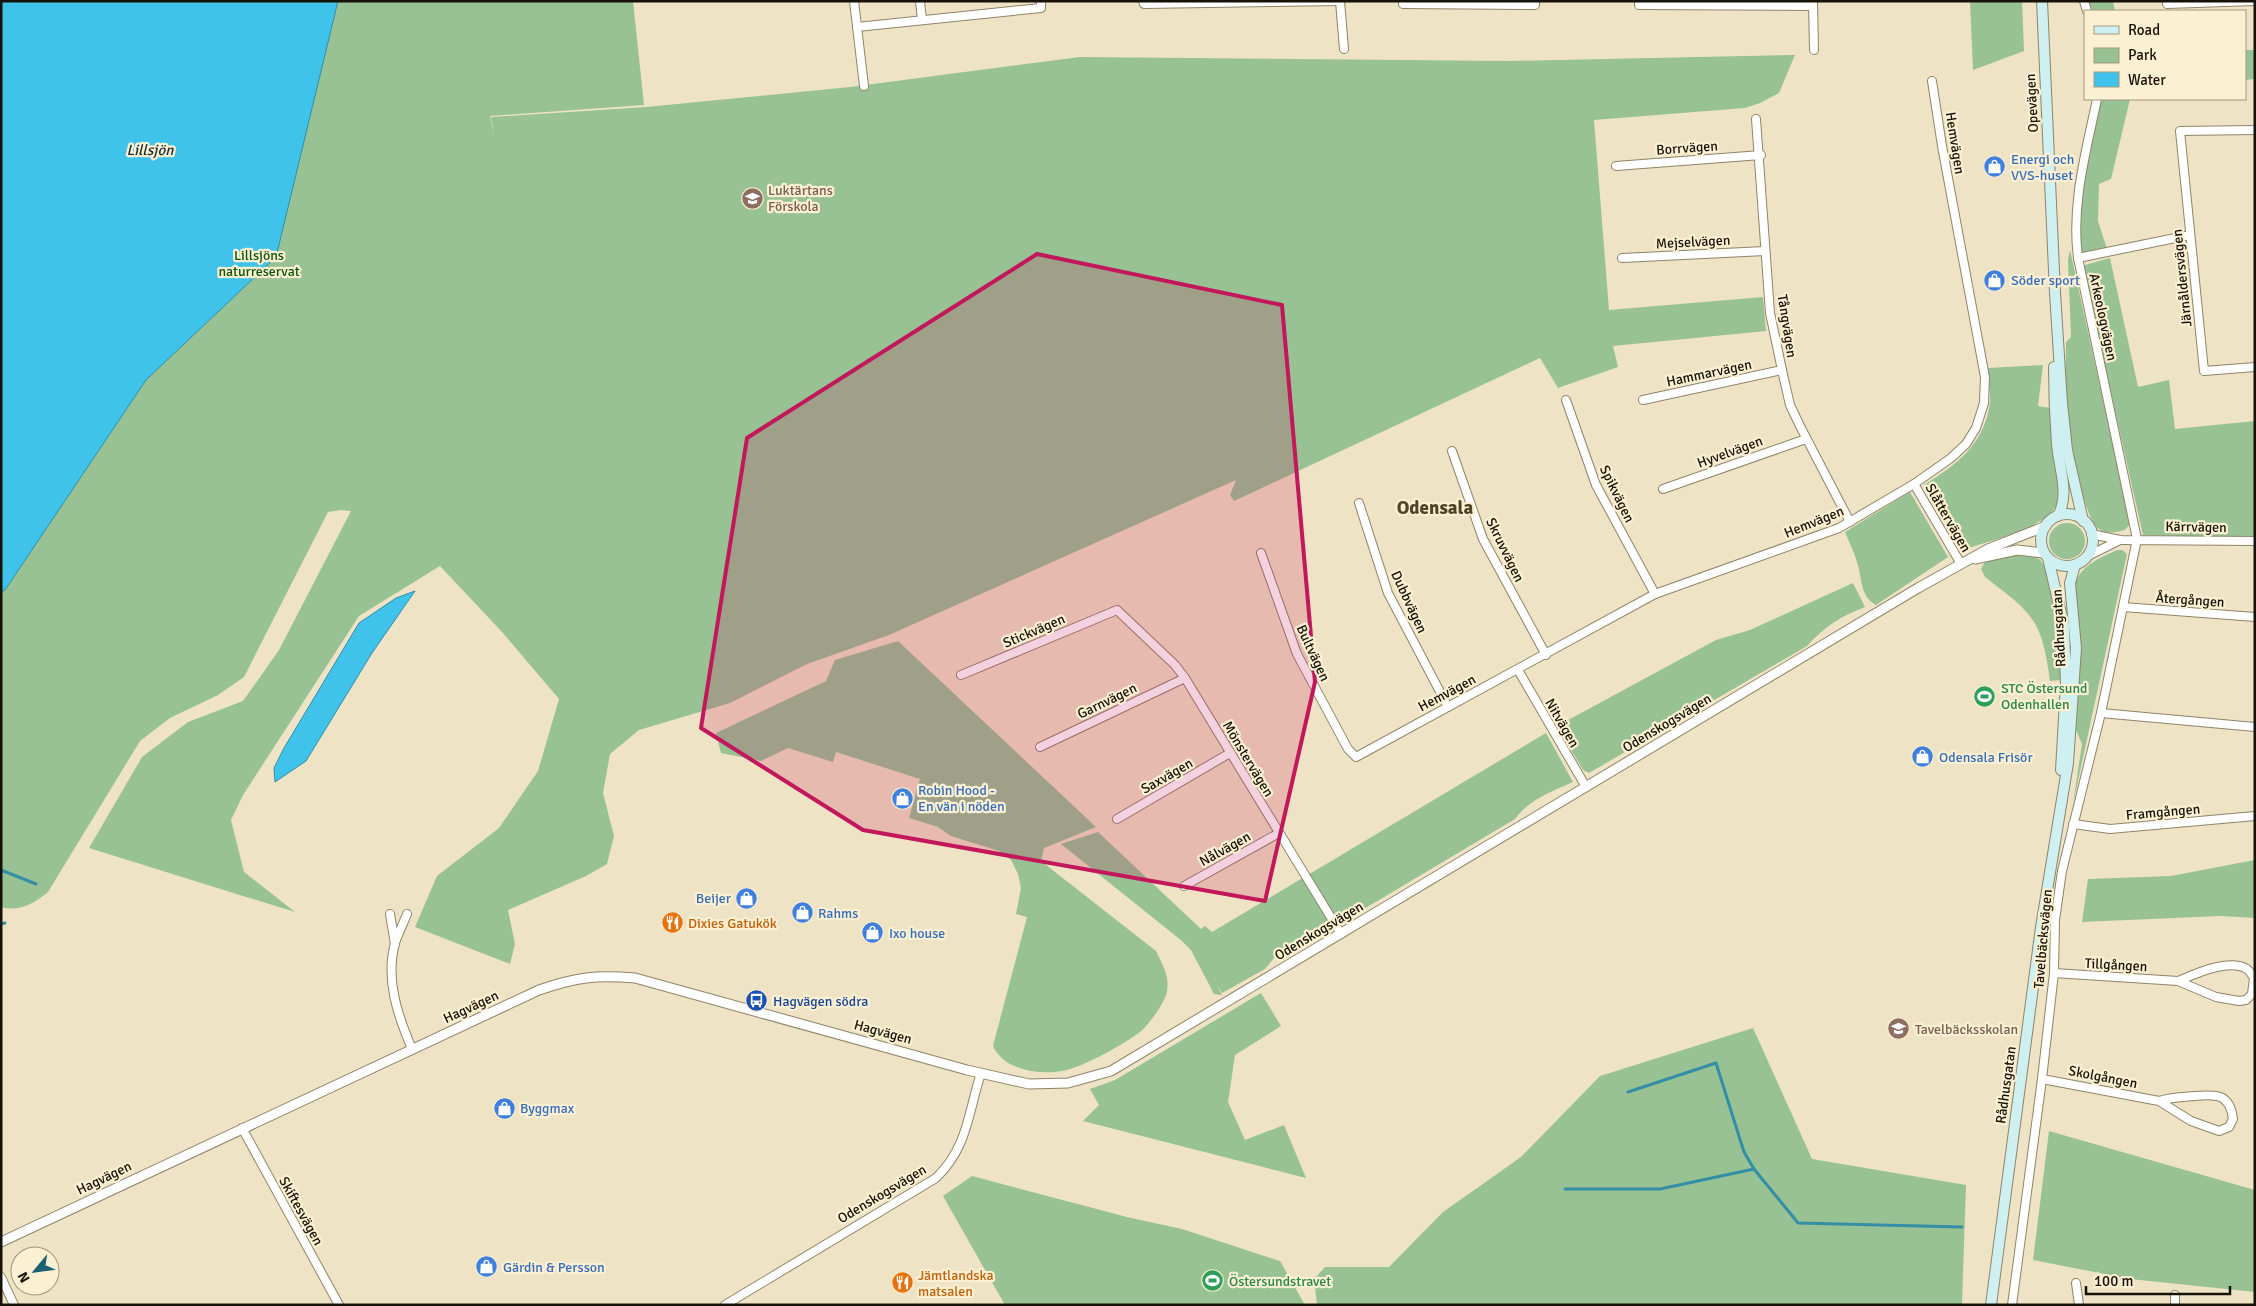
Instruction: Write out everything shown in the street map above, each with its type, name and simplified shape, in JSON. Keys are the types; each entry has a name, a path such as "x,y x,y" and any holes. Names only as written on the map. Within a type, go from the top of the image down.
{"main road":[{"name":"Opevägen","path":"2042,1 2055,293 2068,450 2083,520"},
{"name":"Opevägen","path":"2055,293 2054,404 2057,448 2064,494 2058,516"},
{"path":"2069,515 2083,520 2091,534 2092,542 2086,557 2075,564 2060,565 2046,556 2041,540 2046,526 2058,516 2069,515"},
{"name":"Rådhusgatan","path":"2046,556 2064,626 2065,654 2059,809"},
{"name":"Rådhusgatan","path":"1991,1305 2059,809 2068,763 2076,648 2070,583 2075,564"}],"street":[{"path":"854,1 864,86"},
{"path":"920,1 922,20"},
{"path":"857,27 1041,8 1041,1"},
{"path":"1144,1 1144,4 1340,1 1344,49"},
{"path":"1402,1 1403,4 1535,5 1535,1"},
{"path":"1639,1 1640,4 1813,4 1814,50"},
{"path":"2167,1 2167,4 2255,1"},
{"name":"Hemvägen","path":"1356,757 1655,594 1839,528 1914,484 1951,458 1966,444 1976,428 1984,403 1986,377 1942,146 1932,81"},
{"name":"Arkeologvägen","path":"2097,100 2078,192 2075,232 2078,258 2137,539"},
{"name":"Tångvägen","path":"1756,119 1770,314 1790,405 1850,522"},
{"name":"Järnåldersvägen","path":"2255,130 2180,132 2204,371 2255,367"},
{"name":"Borrvägen","path":"1616,166 1760,155"},
{"path":"2078,258 2190,235"},
{"name":"Mejselvägen","path":"1622,258 1765,251"},
{"name":"Hammarvägen","path":"1642,400 1782,370"},
{"name":"Spikvägen","path":"1566,400 1596,485 1655,594"},
{"name":"Hyvelvägen","path":"1663,489 1806,438"},
{"name":"Skruvvägen","path":"1452,451 1483,539 1546,655"},
{"name":"Slåttervägen","path":"1914,484 1964,562"},
{"name":"Dubbvägen","path":"1359,503 1388,593 1448,707"},
{"name":"Odenskogsvägen","path":"725,1305 936,1178 949,1165 961,1145 981,1073 1029,1084 1044,1085 1068,1084 1111,1072 1964,562 1988,548 2046,526"},
{"path":"2091,534 2120,540 2137,539"},
{"name":"Kärrvägen","path":"2137,539 2255,541"},
{"name":"Tavelbäcksvägen","path":"2012,1305 2042,1079 2054,973 2055,920 2062,871 2102,713 2137,539"},
{"path":"2086,557 2120,540"},
{"name":"Odenskogsvägen","path":"1964,562 2017,550 2046,556"},
{"name":"Bultvägen","path":"1261,553 1297,654 1348,749 1356,757"},
{"name":"Återgången","path":"2123,607 2255,617"},
{"name":"Stickvägen","path":"961,676 1117,610"},
{"name":"Mönstervägen","path":"1117,610 1176,665 1185,678 1340,934"},
{"name":"Nitvägen","path":"1518,670 1586,787"},
{"name":"Garnvägen","path":"1040,747 1185,678"},
{"path":"2102,713 2255,727"},
{"name":"Saxvägen","path":"1117,819 1230,754"},
{"name":"Framgången","path":"2073,824 2110,829 2255,816"},
{"name":"Nålvägen","path":"1184,886 1279,833"},
{"path":"390,914 395,944"},
{"path":"407,914 395,944 392,967 395,1007 412,1049"},
{"name":"Tillgången","path":"2054,973 2178,981 2216,997 2239,1001 2246,1000 2252,994 2254,978 2247,969 2229,966 2206,970 2178,981"},
{"name":"Hagvägen","path":"1,1242 539,990 574,978 600,976 635,978 981,1073"},
{"name":"Skolgången","path":"2042,1079 2159,1100 2174,1096 2207,1093 2219,1096 2229,1103 2233,1119 2229,1127 2219,1131 2206,1128 2178,1114 2159,1100"},
{"name":"Skiftesvägen","path":"242,1128 339,1305"},
{"path":"1,1277 14,1305"},
{"path":"2076,1283 2079,1305"},
{"path":"2175,1295 2175,1305"}],"highlighted area":[{"path":"1037,254 1282,305 1315,682 1265,901 863,830 701,728 747,438"}],"green space":[{"name":"Lillsjöns naturreservat","path":"1,1 633,1 644,105 490,116 494,135 491,117 646,107 850,87 1080,57 1508,61 1795,55 1779,93 1745,108 1594,120 1609,310 1763,297 1766,331 1613,346 1618,367 1558,388 1540,358 1234,501 1230,495 1236,480 889,635 807,664 730,703 639,730 610,754 603,793 614,836 607,864 586,876 508,910 515,944 510,964 415,927 437,876 499,828 538,771 559,699 503,633 440,566 359,616 243,795 231,820 244,872 295,912 89,848 142,757 188,722 243,701 279,650 351,511 328,512 244,677 218,695 170,718 140,741 48,892 20,908 1,907"},
{"path":"1970,1 2022,1 2024,51 1973,70"},
{"path":"2084,1 2113,1 2115,10 2087,10"},
{"path":"2246,50 2255,50 2255,79 2246,80"},
{"path":"2097,100 2130,100 2111,179 2099,184 2098,221 2107,249 2082,252 2075,232"},
{"path":"2070,250 2130,524 2125,530 2115,532 2099,529 2087,509 2071,438 2065,386 2066,342 2071,337 2068,260"},
{"path":"2110,258 2138,387 2169,380 2175,429 2255,421 2255,538 2143,535 2084,272 2085,265"},
{"path":"2043,365 2038,406 2050,408 2058,491 2056,506 2045,517 2024,530 1963,550 1924,485 1958,461 1982,431 1990,403 1987,368"},
{"path":"1910,492 1948,557 1876,605 1864,592 1857,562 1845,532"},
{"path":"2067,523 2079,529 2085,541 2079,553 2067,559 2055,553 2049,541 2055,529"},
{"path":"2117,550 2122,550 2127,554 2073,804 2082,744 2076,730 2081,653 2075,584 2086,567"},
{"path":"2025,553 2039,559 2046,568 2051,582 2055,598 2062,680 2050,681 2047,660 2039,631 2025,610 1985,577 1981,569 1985,562"},
{"path":"1853,583 1865,607 1833,623 1807,646 1589,773 1583,770 1557,726 1716,640 1750,630"},
{"path":"898,641 1096,827 1044,848 1041,861 1156,951 1163,965 1168,986 1167,991 1152,1019 1133,1037 1091,1061 1062,1071 1033,1071 1013,1066 1005,1061 993,1046 1027,917 1016,914 1021,888 1018,874 1011,860 999,851 951,836 938,827 909,818 920,779 836,752 833,762 788,748 761,761 721,753 716,733 826,681 835,660"},
{"path":"1546,733 1573,782 1534,801 1515,819 1322,934 1291,946 1274,958 1265,969 1222,993 1217,985 1222,995 1214,994 1191,950 1182,941 1061,844 1098,832 1201,929 1205,926 1212,932"},
{"path":"2255,860 2255,918 2220,916 2082,922 2088,879 2171,876"},
{"path":"1261,993 1281,1026 1235,1055 1228,1102 1245,1140 1284,1125 1306,1178 1083,1121 1099,1105 1090,1089 1115,1080"},
{"path":"1753,1028 1812,1159 1966,1185 1962,1305 1317,1305 1314,1279 1325,1267 1389,1267 1443,1212 1521,1157 1600,1076"},
{"path":"2049,1131 2255,1190 2255,1292 2130,1279 2033,1260"},
{"path":"972,1176 1127,1217 1182,1229 1280,1261 1305,1305 1005,1305 943,1196"}],"water":[{"name":"Lillsjön","path":"1,1 338,1 276,257 146,380 5,590 1,592"},
{"path":"415,591 372,653 306,761 275,782 274,768 284,748 359,623 396,598"}],"waterway":[{"path":"1,870 36,884"},
{"path":"1,924 5,923"},
{"path":"1628,1092 1716,1063 1744,1152 1754,1169 1798,1223 1962,1227"},
{"path":"1565,1189 1660,1189 1754,1169"}],"place":[{"name":"Energi och VVS-huset","path":"1995,167"},
{"name":"Luktärtans Förskola","path":"752,198"},
{"name":"Söder sport","path":"1995,280"},
{"name":"STC Östersund Odenhallen","path":"1985,696"},
{"name":"Odensala Frisör","path":"1923,757"},
{"name":"Robin Hood - En vän i nöden","path":"902,798"},
{"name":"Beijer","path":"747,898"},
{"name":"Rahms","path":"802,913"},
{"name":"Dixies Gatukök","path":"672,923"},
{"name":"Ixo house","path":"873,933"},
{"name":"Hagvägen södra","path":"757,1001"},
{"name":"Tavelbäcksskolan","path":"1899,1029"},
{"name":"Byggmax","path":"504,1108"},
{"name":"Gärdin & Persson","path":"487,1267"},
{"name":"Östersundstravet","path":"1213,1281"},
{"name":"Jämtlandska matsalen","path":"902,1283"}],"district":[{"name":"Odensala","path":"1435,508"}]}
